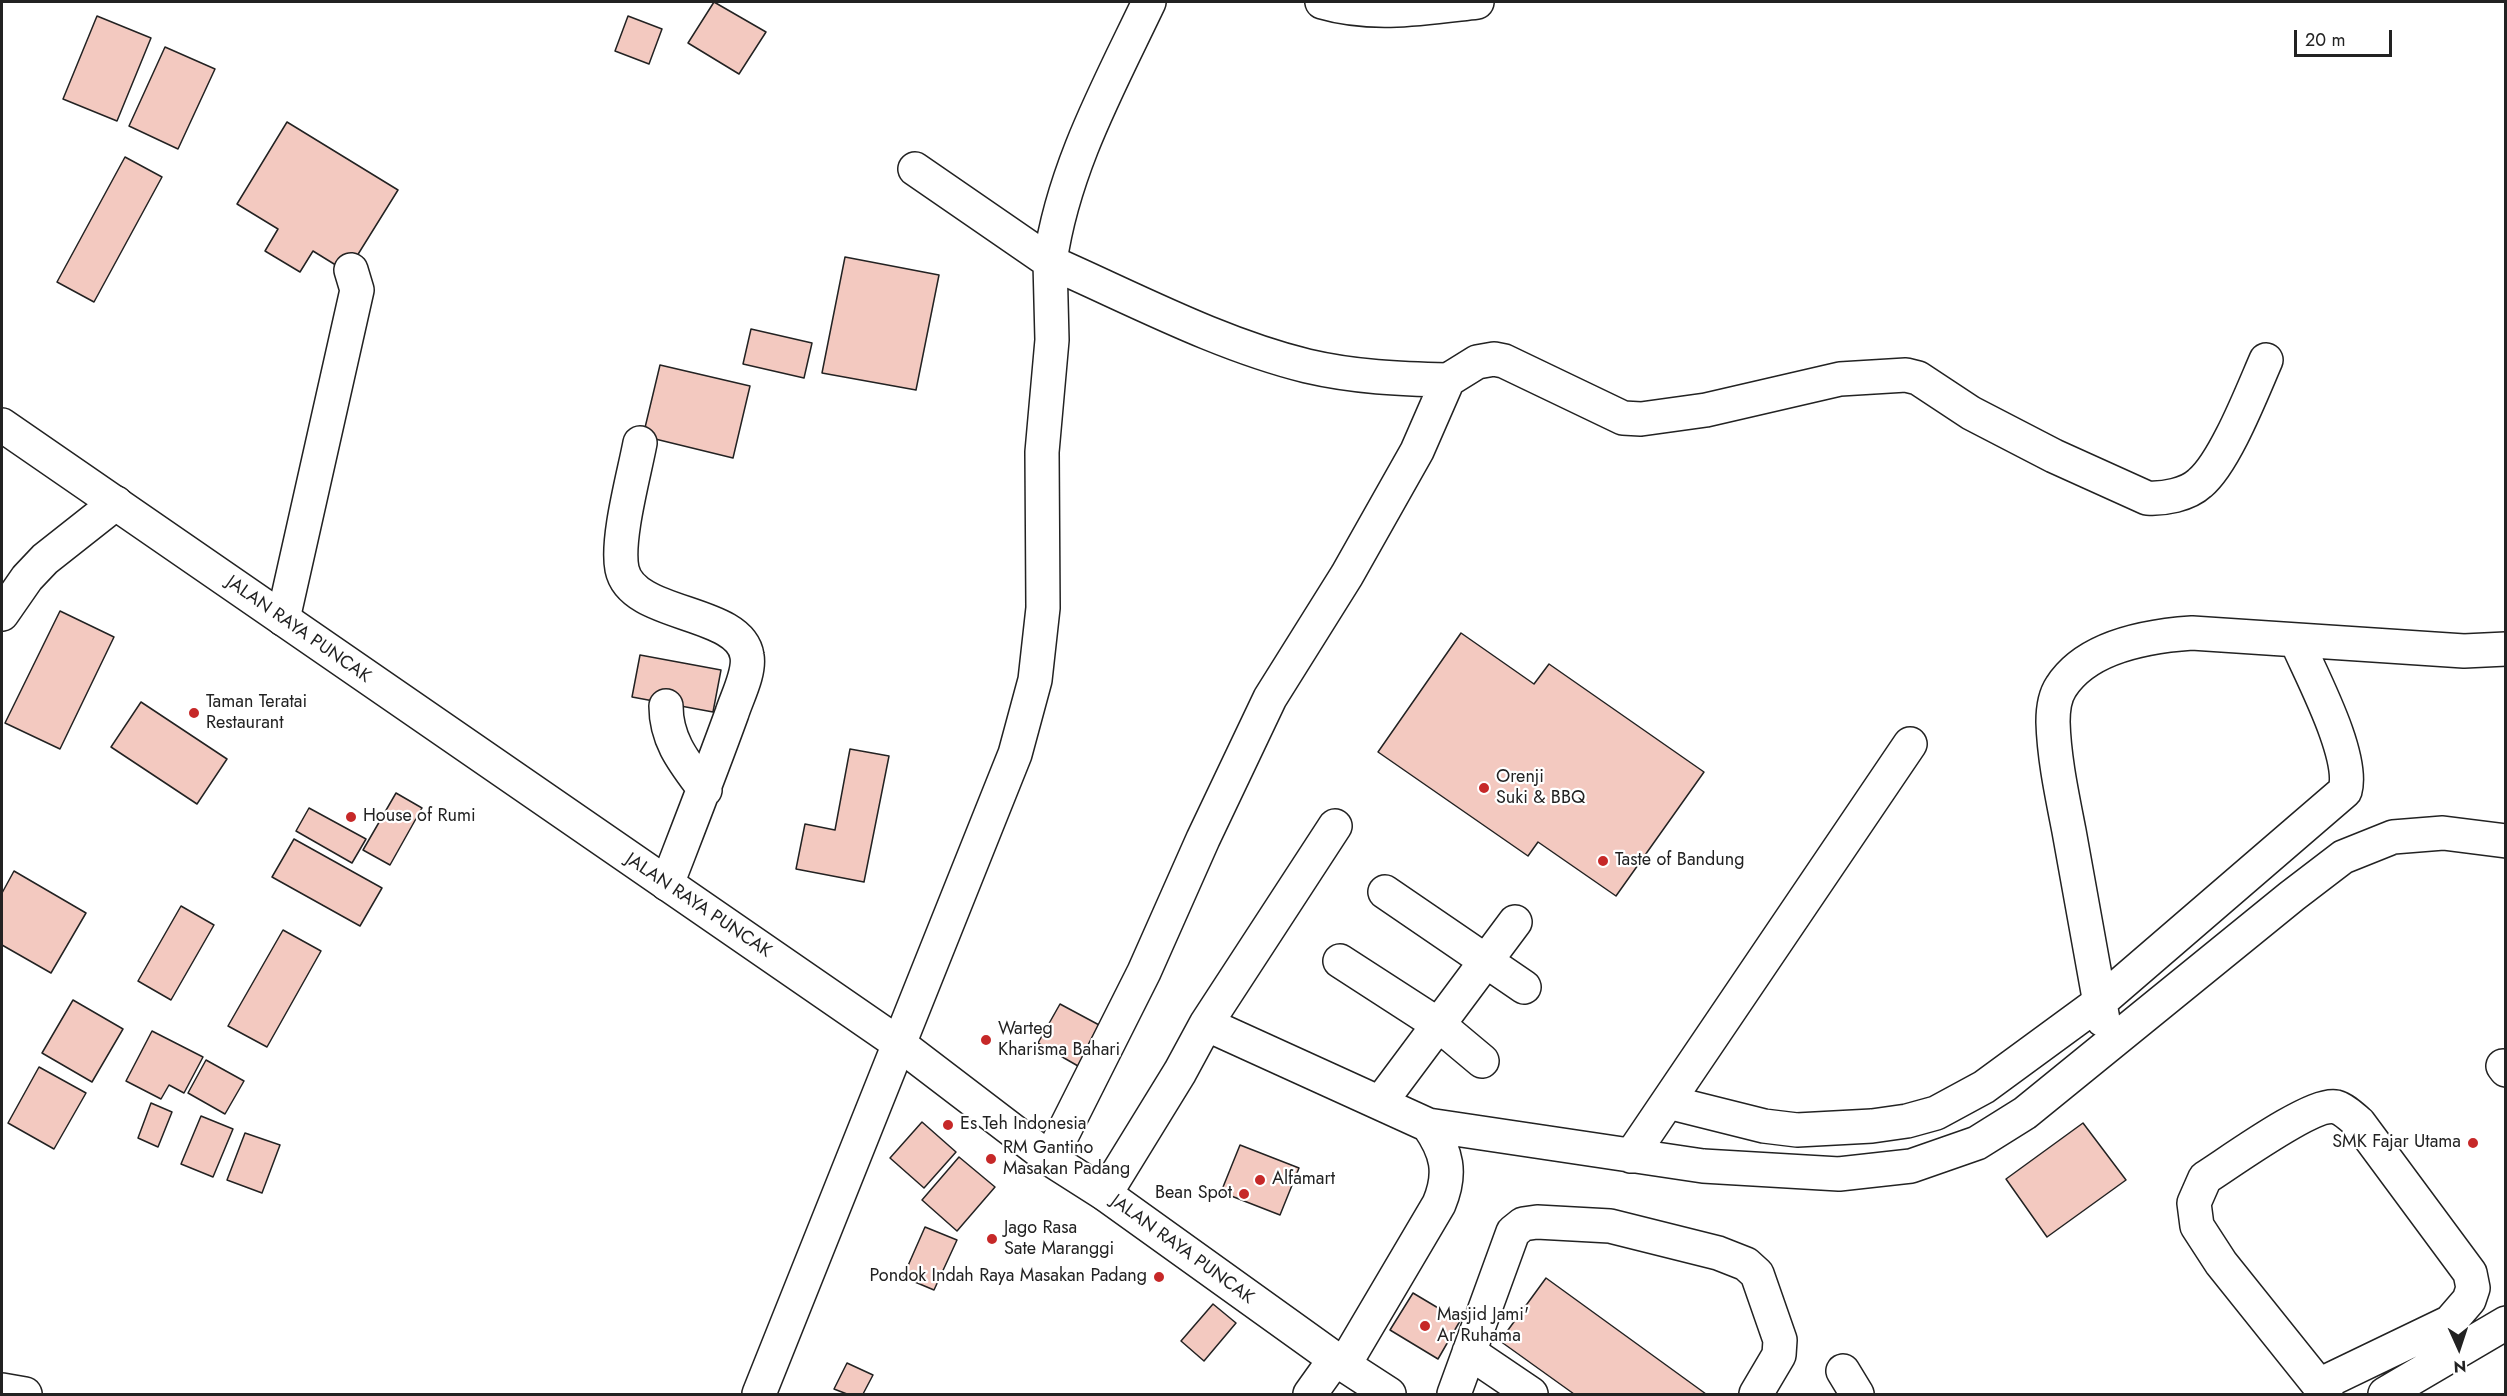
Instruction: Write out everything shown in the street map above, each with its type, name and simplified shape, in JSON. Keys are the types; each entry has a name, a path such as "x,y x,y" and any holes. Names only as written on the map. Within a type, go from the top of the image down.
{"main road":[{"path":"759,1395 1015,754 1035,680 1043,608 1042,453 1052,340 1050,262 1060,208 1086,134 1149,2"},
{"path":"1322,2 1370,10 1400,11 1477,2"},
{"path":"915,169 1050,262 1217,335 1281,358 1324,369 1384,378 1448,380"},
{"path":"283,619 357,290 351,270"},
{"path":"1050,1159 1144,972 1203,839 1270,698 1347,575 1417,451 1448,380 1472,364 1494,359 1512,364 1623,418 1641,420 1706,410 1840,379 1906,375 1918,378 1971,413 2054,456 2147,498 2158,499 2200,484 2220,458 2266,360"},
{"name":"JALAN RAYA PUNCAK","path":"2,426 898,1043 1050,1159 1105,1194 1389,1395"},
{"path":"640,443 621,544 621,562 625,579 646,598 731,632 745,647 748,659 742,685 705,790 667,884"},
{"path":"2,614 27,578 45,559 116,503"},
{"path":"2108,1047 2064,807 2053,722 2054,706 2060,687 2080,666 2101,654 2131,642 2165,635 2192,633 2464,651 2505,649"},
{"path":"1668,1102 1764,1126 1797,1130 1872,1126 1907,1120 1936,1113 1984,1087 2100,1002 2344,791 2347,774 2339,742 2296,640"},
{"path":"666,706 666,722 672,743 705,790"},
{"path":"1631,1155 1910,744"},
{"path":"1105,1194 1180,1072 1206,1024 1335,826"},
{"path":"1206,1024 1428,1125 1703,1166 1839,1174 1911,1166 1977,1143 2025,1113 2343,857 2393,837 2444,833 2505,841"},
{"path":"1385,892 1524,987"},
{"path":"1380,1103 1515,922"},
{"path":"1340,961 1439,1024 1482,1061"},
{"path":"2328,1107 2338,1107 2359,1123 2470,1273 2473,1288 2469,1300 2450,1322 2323,1390 2221,1263 2197,1226 2194,1203 2205,1178 2308,1113 2328,1107"},
{"path":"1310,1395 1340,1362 1439,1204 1446,1187 1446,1158 1440,1141 1428,1125"},
{"path":"1454,1395 1513,1232 1523,1224 1537,1222 1610,1226 1718,1252 1746,1263 1757,1274 1780,1340 1779,1355 1756,1395"},
{"path":"2385,1395 2505,1323"},
{"path":"1469,1352 1531,1395"},
{"path":"2,1390 25,1395"}],"building":[{"path":"714,2 766,32 739,74 688,43"},
{"path":"97,16 151,38 117,121 63,99"},
{"path":"628,16 662,29 649,64 615,51"},
{"path":"165,47 215,69 178,149 129,126"},
{"path":"287,122 398,190 347,272 313,251 300,272 265,251 278,229 237,204"},
{"path":"125,157 162,177 94,302 57,282"},
{"path":"845,257 939,275 916,390 822,373"},
{"path":"751,329 812,343 804,378 743,364"},
{"path":"660,365 750,386 733,458 643,436"},
{"path":"60,611 114,637 60,749 5,723"},
{"path":"1461,633 1534,684 1549,664 1704,772 1616,896 1538,842 1528,856 1378,752"},
{"path":"640,655 721,670 713,712 632,697"},
{"path":"141,702 227,759 197,804 111,747"},
{"path":"850,749 889,756 864,882 796,869 805,824 835,830"},
{"path":"396,793 422,808 390,865 363,850"},
{"path":"309,808 366,839 352,863 296,831"},
{"path":"294,839 382,888 360,926 272,877"},
{"path":"14,871 86,913 51,973 2,945 2,893"},
{"path":"181,906 214,925 171,1000 138,981"},
{"path":"283,930 321,951 267,1047 228,1026"},
{"path":"73,1000 123,1029 92,1082 42,1053"},
{"path":"1060,1004 1101,1026 1078,1066 1038,1043"},
{"path":"152,1031 203,1057 184,1093 169,1085 161,1099 126,1081"},
{"path":"206,1060 244,1081 225,1114 188,1093"},
{"path":"39,1067 86,1093 54,1149 8,1123"},
{"path":"151,1103 172,1112 158,1147 138,1138"},
{"path":"201,1116 233,1129 213,1177 181,1164"},
{"path":"922,1122 956,1152 924,1188 890,1158"},
{"path":"2083,1123 2126,1180 2047,1237 2006,1179"},
{"path":"245,1133 280,1145 262,1193 227,1180"},
{"name":"Alfamart","path":"1240,1145 1299,1168 1280,1215 1221,1192"},
{"path":"959,1157 995,1187 957,1231 922,1200"},
{"path":"925,1227 957,1240 934,1290 903,1277"},
{"path":"1546,1278 1706,1394 1574,1394 1500,1341"},
{"name":"Masjid Jami' Ar Ruhama","path":"1413,1293 1460,1321 1438,1359 1390,1330"},
{"path":"1213,1304 1236,1323 1204,1361 1181,1341"},
{"path":"847,1363 873,1375 863,1394 847,1394 834,1389"}],"place":[{"name":"Taman Teratai Restaurant","path":"194,713"},
{"name":"Orenji Suki & BBQ","path":"1484,788"},
{"name":"House of Rumi","path":"351,817"},
{"name":"Taste of Bandung","path":"1603,861"},
{"name":"Warteg Kharisma Bahari","path":"986,1040"},
{"name":"Es Teh Indonesia","path":"948,1125"},
{"name":"SMK Fajar Utama","path":"2473,1143"},
{"name":"RM Gantino Masakan Padang","path":"991,1159"},
{"name":"Alfamart","path":"1260,1180"},
{"name":"Bean Spot","path":"1244,1194"},
{"name":"Jago Rasa Sate Maranggi","path":"992,1239"},
{"name":"Pondok Indah Raya Masakan Padang","path":"1159,1277"},
{"name":"Masjid Jami' Ar Ruhama","path":"1425,1326"}]}
